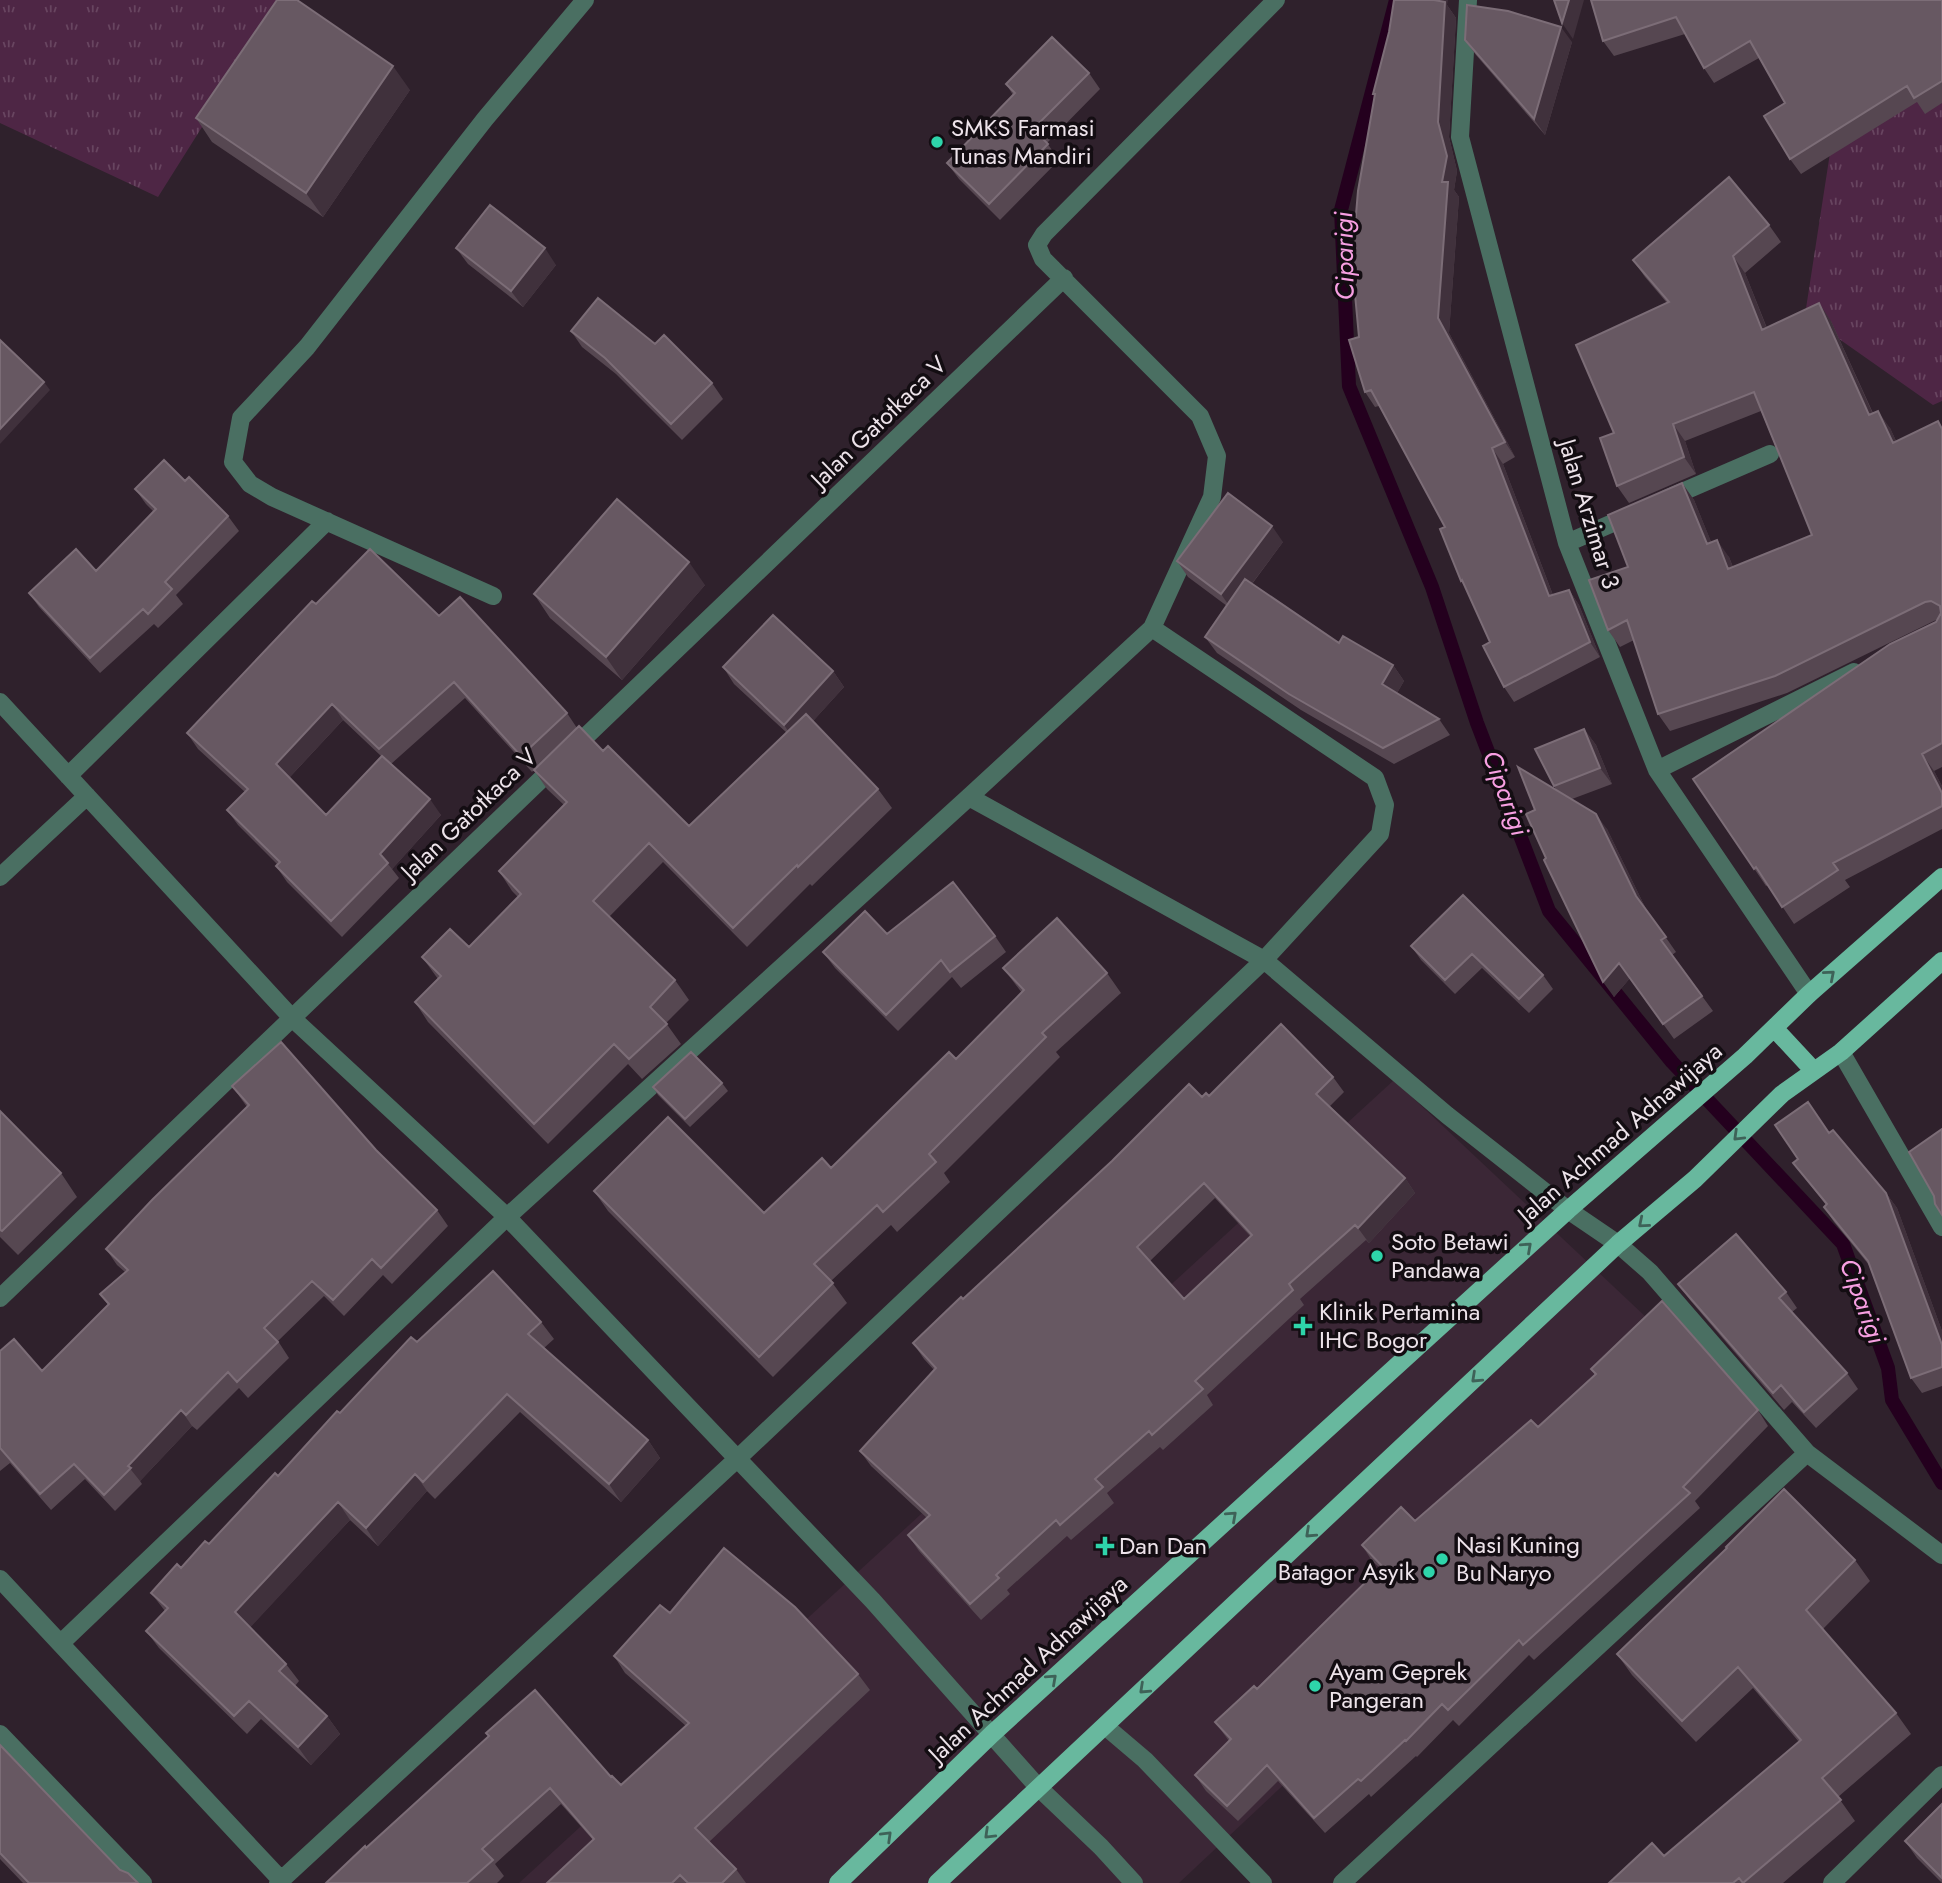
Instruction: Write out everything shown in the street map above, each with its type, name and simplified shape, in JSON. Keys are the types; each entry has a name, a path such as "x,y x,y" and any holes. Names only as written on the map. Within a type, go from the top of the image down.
{"main road":[{"name":"Jalan Achmad Adnawijaya","path":"838,1883 992,1734 1568,1210 1745,1056 1809,994 1942,877"},
{"path":"937,1883 1618,1244 1695,1179 1782,1094 1841,1052 1942,961"},
{"path":"1774,1028 1814,1071"}],"street":[{"path":"493,596 272,497 250,484 233,462 242,418 307,347 485,119 585,0"},
{"path":"61,1643 507,1217 1152,628 1212,497 1217,456 1200,416 1043,259 1037,245 1044,234 1276,0"},
{"name":"Jalan Arzimar 3","path":"1468,0 1460,137 1567,543 1657,770 1809,994"},
{"name":"Jalan Gatotkaca V","path":"0,1298 1064,278"},
{"path":"1567,543 1770,454"},
{"path":"68,776 327,521"},
{"path":"0,1579 280,1882 737,1459 1264,960 1380,834 1385,805 1375,778 1152,628"},
{"path":"1657,770 1868,666"},
{"path":"0,702 292,1018 507,1217 873,1601 1038,1787 1101,1847 1134,1883"},
{"path":"0,877 87,796"},
{"path":"969,797 1264,960 1447,1115 1568,1210 1618,1244 1650,1272 1807,1453 1942,1555"},
{"path":"1841,1052 1942,1227"},
{"path":"1342,1883 1807,1453"},
{"path":"1105,1726 1144,1760 1263,1883"},
{"path":"0,1734 144,1883"},
{"path":"1838,1881 1942,1775"}],"shaded area":[{"path":"1394,1080 1714,1381 1179,1883 519,1883"}],"green space":[{"path":"0,0 282,0 158,197 0,123"},
{"path":"1942,86 1942,401 1933,405 1805,315 1830,153"}],"building":[{"path":"277,0 297,0 393,66 306,193 196,118"},
{"path":"1394,0 1445,2 1438,122 1447,156 1442,182 1448,182 1438,318 1505,442 1492,448 1549,596 1569,590 1590,642 1504,687 1483,646 1490,642 1440,529 1445,527 1371,390 1365,392 1349,340 1359,337 1352,262 1358,191 1373,94"},
{"path":"1554,0 1569,0 1562,23"},
{"path":"1591,0 1942,0 1942,81 1914,98 1907,86 1790,159 1764,116 1785,103 1750,41 1704,68 1676,17 1603,41"},
{"path":"1467,5 1508,11 1561,27 1534,119 1465,40"},
{"path":"1052,37 1089,73 1033,129 1048,144 989,204 947,163 1015,93 1006,84"},
{"path":"1729,177 1769,225 1733,256 1762,330 1819,303 1869,415 1878,411 1893,443 1938,421 1942,429 1942,743 1922,754 1942,793 1942,806 1833,863 1838,870 1782,907 1693,779 1890,644 1936,622 1941,613 1940,606 1931,601 1925,602 1775,676 1658,714 1627,620 1608,630 1589,580 1628,567 1608,515 1682,483 1707,544 1717,540 1728,569 1812,535 1754,392 1673,424 1684,457 1617,486 1600,438 1614,433 1576,345 1669,302 1633,260"},
{"path":"490,205 545,248 511,291 456,248"},
{"path":"598,298 655,344 664,335 712,383 671,424 605,358 571,331"},
{"path":"0,340 44,382 0,429"},
{"path":"164,460 185,481 189,477 228,516 165,582 172,589 148,614 143,609 90,658 29,593 76,549 96,571 156,509 135,489"},
{"path":"1228,493 1272,526 1221,594 1177,561"},
{"path":"617,499 689,562 606,657 534,594"},
{"path":"370,549 439,616 460,597 567,713 521,756 454,682 379,749 332,704 276,764 326,815 382,756 430,799 380,854 388,863 331,921 276,866 280,862 227,810 248,789 187,733 312,601 316,604"},
{"path":"1245,579 1339,643 1343,636 1393,665 1382,684 1439,719 1383,748 1289,694 1205,637"},
{"path":"773,615 833,671 784,725 723,667"},
{"path":"806,714 878,789 733,928 649,843 593,901 675,980 650,1007 667,1024 629,1059 614,1044 534,1124 415,1002 441,976 422,957 450,929 469,947 521,894 499,871 567,802 534,770 579,726 603,751 608,746 689,826"},
{"path":"1584,729 1600,768 1554,786 1535,749"},
{"path":"1518,767 1596,814 1636,896 1666,937 1661,940 1702,996 1663,1024 1619,963 1603,982 1544,860 1546,858 1526,814 1535,810"},
{"path":"953,882 995,936 950,972 941,960 886,1015 823,952 865,911 887,934"},
{"path":"1463,895 1543,975 1519,999 1472,954 1445,980 1411,946"},
{"path":"1057,918 1107,973 1042,1033 1046,1037 929,1154 936,1162 883,1212 877,1205 814,1264 833,1283 759,1357 594,1191 668,1117 764,1213 822,1158 831,1168 949,1052 956,1059 1024,990 1003,968"},
{"path":"1281,1024 1333,1077 1316,1094 1405,1178 1358,1228 1355,1225 1289,1284 1293,1290 1195,1381 1203,1389 1152,1435 1149,1431 1095,1479 1103,1487 1060,1525 1056,1520 996,1575 999,1578 970,1604 908,1535 930,1515 860,1451 936,1368 913,1343 1112,1161 1189,1084 1202,1097 1206,1093 1209,1096","holes":["1204,1183 1252,1235 1184,1299 1137,1247"]},
{"path":"281,1042 376,1150 437,1210 381,1268 372,1259 333,1300 312,1281 264,1328 278,1342 237,1382 228,1372 186,1415 181,1410 104,1495 74,1464 40,1494 0,1448 0,1351 14,1339 42,1371 109,1304 100,1294 128,1270 106,1249 249,1105 232,1086"},
{"path":"691,1052 722,1083 685,1119 653,1087"},
{"path":"1808,1102 1829,1133 1833,1130 1886,1193 1942,1345 1942,1367 1911,1378 1868,1261 1824,1207 1827,1204 1793,1163 1798,1159 1775,1125"},
{"path":"0,1111 61,1173 2,1231 0,1230"},
{"path":"1942,1129 1942,1215 1909,1152"},
{"path":"1736,1234 1786,1292 1779,1298 1847,1373 1804,1412 1781,1385 1773,1393 1678,1284"},
{"path":"493,1271 541,1322 528,1334 648,1440 609,1484 507,1394 423,1482 415,1474 366,1528 338,1502 235,1612 286,1664 279,1671 327,1716 298,1747 249,1701 234,1716 146,1631 168,1608 151,1593 177,1564 181,1568 205,1541 209,1544 275,1473 278,1476 337,1411 340,1413 411,1337 417,1342"},
{"path":"1662,1301 1758,1410 1683,1487 1690,1493 1523,1645 1519,1640 1448,1710 1442,1704 1406,1741 1314,1818 1267,1765 1227,1806 1195,1775 1231,1739 1215,1722 1254,1686 1257,1689 1382,1566 1362,1545 1401,1507 1415,1521 1531,1420 1538,1427 1596,1374 1591,1369"},
{"path":"1784,1489 1855,1560 1806,1610 1896,1713 1822,1778 1841,1800 1743,1883 1739,1878 1733,1883 1609,1883 1652,1843 1664,1856 1801,1740 1738,1667 1682,1721 1617,1654"},
{"path":"724,1548 795,1607 858,1674 695,1828 736,1869 722,1883 688,1883 680,1875 672,1883 547,1883 594,1839 550,1788 482,1849 493,1860 467,1883 326,1883 489,1736 486,1733 535,1690 621,1785 689,1723 614,1656 660,1605 670,1613"},
{"path":"0,1745 120,1870 128,1873 138,1883 29,1883 0,1853"},
{"path":"1942,1804 1942,1878 1905,1841"}],"waterway":[{"name":"Ciparigi","path":"1396,0 1341,210 1349,386 1432,587 1477,723 1549,911 1672,1062 1843,1244 1888,1368 1892,1400 1942,1483"}],"place":[{"name":"SMKS Farmasi Tunas Mandiri","path":"937,142"},
{"name":"Soto Betawi Pandawa","path":"1377,1256"},
{"name":"Klinik Pertamina IHC Bogor","path":"1303,1326"},
{"name":"Dan Dan","path":"1105,1546"},
{"name":"Nasi Kuning Bu Naryo","path":"1442,1559"},
{"name":"Batagor Asyik","path":"1429,1572"},
{"name":"Ayam Geprek Pangeran","path":"1315,1686"}]}
